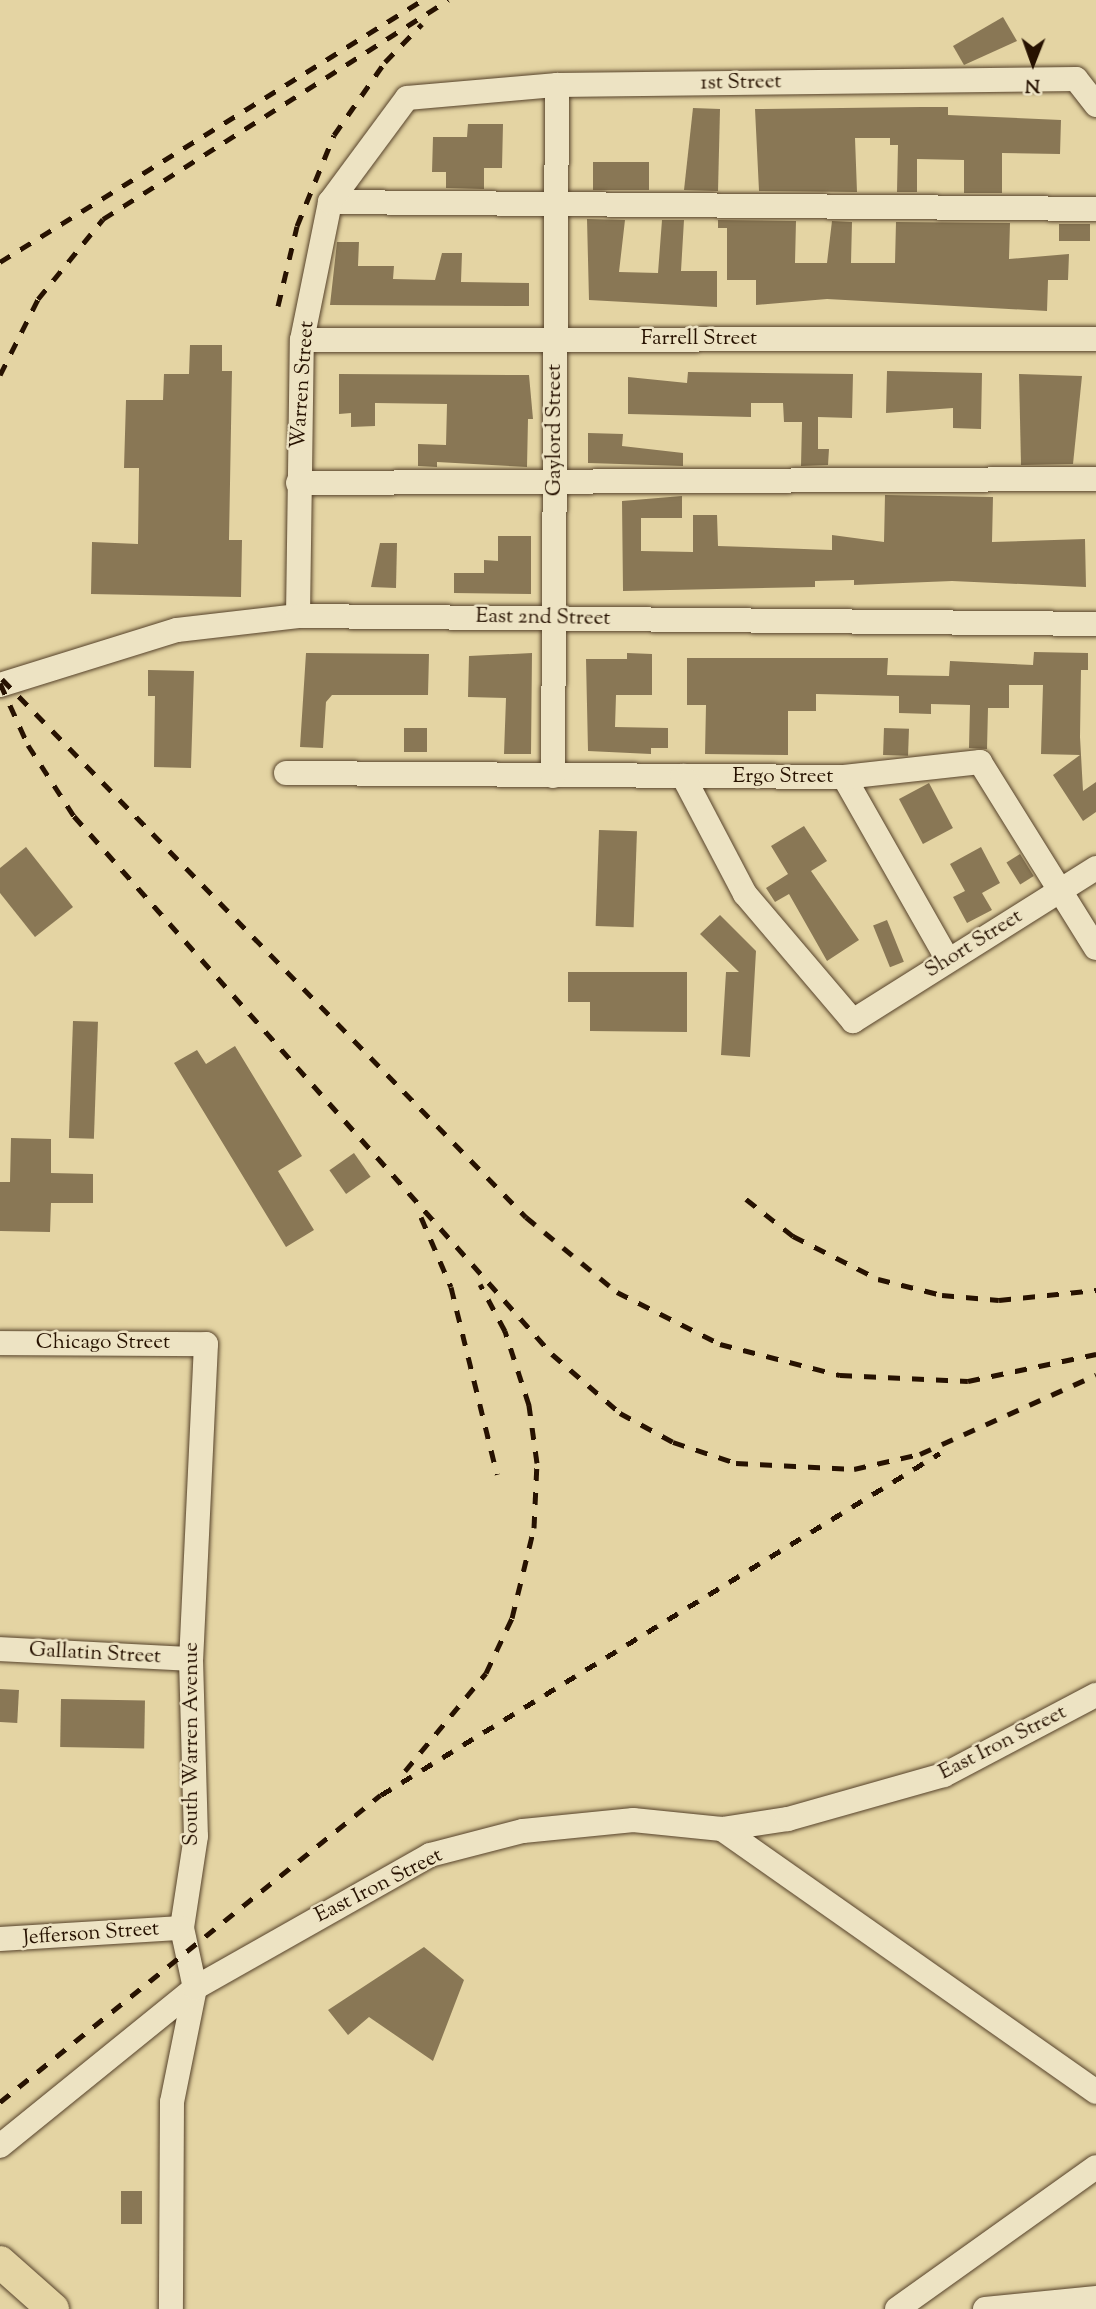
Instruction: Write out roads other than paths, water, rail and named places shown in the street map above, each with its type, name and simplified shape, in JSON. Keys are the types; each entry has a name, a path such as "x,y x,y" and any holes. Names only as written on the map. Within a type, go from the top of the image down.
{"main road":[{"path":"0,2262 53,2309"}],"street":[{"name":"1st Street","path":"407,98 557,85 1076,79 1096,104"},
{"name":"Gaylord Street","path":"553,776 557,85"},
{"name":"Warren Street","path":"298,616 302,340 330,202 407,98"},
{"path":"330,202 556,207 1096,209"},
{"name":"Farrell Street","path":"302,340 1096,339"},
{"path":"298,483 554,477 1096,479"},
{"name":"East 2nd Street","path":"0,685 177,630 298,616 1096,624"},
{"path":"844,777 980,762 1096,948"},
{"name":"Ergo Street","path":"286,773 844,777 948,960"},
{"name":"Short Street","path":"683,776 745,894 853,1021 1096,868"},
{"name":"Chicago Street","path":"0,1343 206,1344"},
{"name":"South Warren Avenue","path":"171,2309 172,2102 195,1988 182,1928 196,1836 191,1659 206,1344"},
{"name":"Gallatin Street","path":"0,1650 191,1659"},
{"name":"East Iron Street","path":"0,2146 195,1988 430,1855 523,1831 633,1820 722,1829 788,1819 944,1775 1096,1695"},
{"path":"722,1829 1096,2092"},
{"name":"Jefferson Street","path":"0,1940 182,1928"},
{"path":"897,2309 1096,2167"},
{"path":"985,2309 1096,2298"}],"railway":[{"path":"0,262 423,0"},
{"path":"0,375 38,299 103,219 448,0"},
{"path":"278,306 297,226 334,135 385,62 422,24"},
{"path":"2,679 526,1217 617,1292 720,1344 840,1375 968,1381 1096,1354"},
{"path":"0,683 28,745 74,816 552,1354 620,1413 673,1442 736,1463 854,1469 920,1454 1096,1375"},
{"path":"746,1199 793,1236 878,1279 942,1295 999,1300 1096,1290"},
{"path":"421,1217 451,1287 497,1474"},
{"path":"405,1771 486,1673 512,1618 534,1528 537,1463 529,1405 505,1331 480,1284"},
{"path":"0,2102 381,1795 940,1453"}]}
